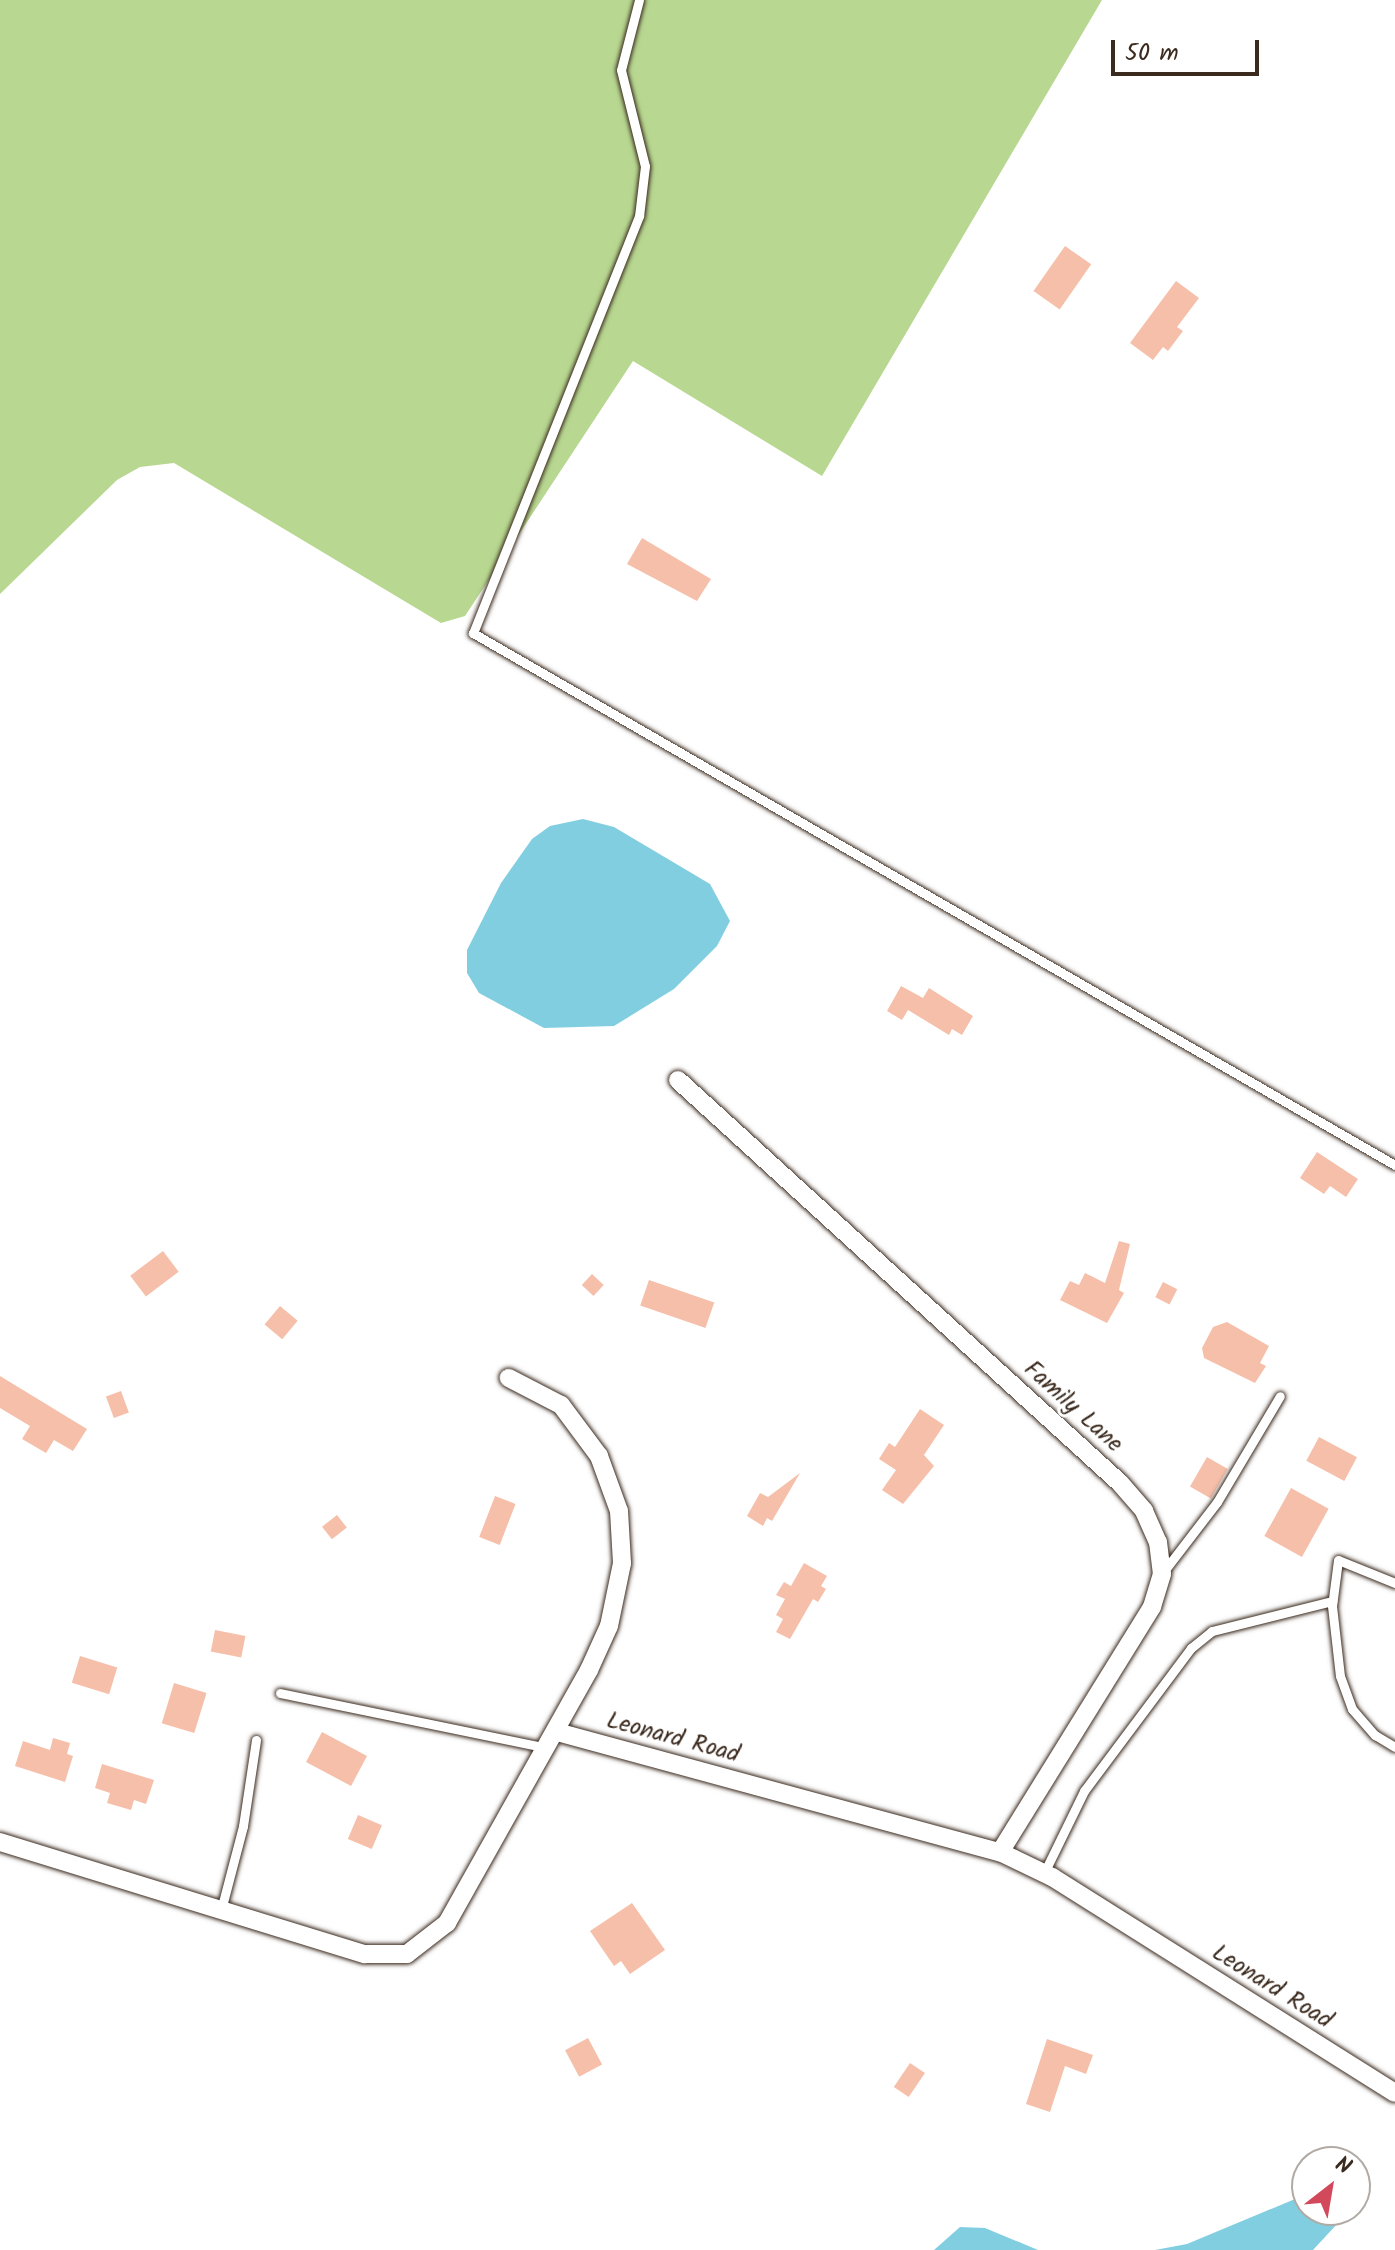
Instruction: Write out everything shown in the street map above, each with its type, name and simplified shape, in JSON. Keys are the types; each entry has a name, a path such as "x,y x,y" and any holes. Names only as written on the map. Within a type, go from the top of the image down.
{"street":[{"name":"Family Lane","path":"678,1080 1120,1483 1144,1511 1158,1542 1162,1574 1152,1607 1000,1852"},
{"path":"0,1842 365,1954 407,1954 447,1923 552,1740 609,1626 622,1563 619,1511 599,1456 561,1405 509,1378"},
{"name":"Leonard Road","path":"552,1740 1000,1852 1044,1873 1395,2093"}],"lane":[{"path":"639,0 621,70 645,166 639,216 473,633 1395,1165"},
{"path":"1162,1574 1217,1502 1280,1396"},
{"path":"1395,1583 1338,1560 1332,1601 1340,1676 1352,1709 1375,1735 1395,1747"},
{"path":"1044,1873 1084,1791 1191,1648 1212,1631 1332,1601"},
{"path":"280,1693 552,1740"},
{"path":"221,1910 243,1826 256,1740"}],"green space":[{"path":"0,0 1102,0 822,476 633,361 465,616 441,623 174,463 140,467 117,480 0,594"}],"water":[{"path":"583,819 614,827 710,884 730,921 717,946 674,989 614,1026 544,1028 479,993 467,973 467,950 501,883 532,839 550,826"},
{"path":"1291,2201 1291,2226 1335,2226 1313,2250 1155,2250 1187,2244"},
{"path":"960,2227 985,2228 1038,2250 934,2250"}],"building":[{"path":"1065,246 1091,264 1060,309 1033,291"},
{"path":"1176,281 1199,298 1177,327 1183,331 1168,351 1163,347 1153,360 1130,343"},
{"path":"642,538 711,579 697,601 627,564"},
{"path":"901,986 923,998 929,988 973,1016 962,1035 952,1029 949,1035 908,1010 902,1020 887,1011"},
{"path":"1317,1152 1358,1179 1346,1197 1330,1186 1324,1194 1300,1178"},
{"path":"1119,1241 1130,1244 1119,1290 1124,1293 1107,1323 1060,1300 1070,1281 1079,1285 1085,1273 1105,1283"},
{"path":"163,1251 179,1272 146,1296 130,1276"},
{"path":"592,1274 604,1285 593,1296 582,1285"},
{"path":"649,1280 714,1302 705,1328 640,1306"},
{"path":"1163,1282 1177,1289 1170,1304 1155,1297"},
{"path":"280,1306 298,1321 282,1339 265,1324"},
{"path":"1227,1322 1269,1346 1260,1363 1266,1366 1255,1383 1204,1358 1202,1348 1213,1327"},
{"path":"0,1376 87,1429 73,1451 54,1440 46,1453 22,1439 30,1426 0,1408"},
{"path":"121,1391 129,1413 114,1418 106,1396"},
{"path":"920,1409 944,1425 924,1455 934,1466 903,1504 882,1490 896,1470 879,1459 889,1443 895,1447"},
{"path":"1319,1437 1357,1457 1344,1481 1306,1461"},
{"path":"1207,1457 1228,1469 1211,1498 1190,1486"},
{"path":"800,1473 772,1521 767,1518 763,1526 747,1516 760,1493 768,1497"},
{"path":"1291,1488 1329,1509 1302,1557 1264,1536"},
{"path":"495,1496 516,1504 500,1545 479,1537"},
{"path":"337,1515 347,1528 332,1539 322,1527"},
{"path":"804,1563 827,1576 821,1586 826,1589 818,1602 813,1599 790,1639 776,1632 783,1619 776,1615 785,1599 776,1595 784,1582 791,1586"},
{"path":"215,1630 245,1636 241,1658 211,1652"},
{"path":"80,1656 117,1667 109,1694 72,1683"},
{"path":"174,1683 207,1693 194,1733 162,1723"},
{"path":"322,1732 367,1756 351,1786 306,1762"},
{"path":"53,1738 70,1743 67,1754 73,1756 65,1782 15,1766 23,1741 50,1750"},
{"path":"102,1764 154,1780 146,1804 134,1800 131,1810 107,1803 110,1793 95,1788"},
{"path":"358,1815 382,1825 372,1849 348,1839"},
{"path":"632,1903 665,1950 630,1974 621,1961 614,1966 590,1931"},
{"path":"588,2038 602,2064 579,2077 565,2050"},
{"path":"1047,2039 1093,2055 1086,2074 1065,2066 1050,2112 1026,2104"},
{"path":"910,2063 925,2073 909,2097 894,2087"}]}
